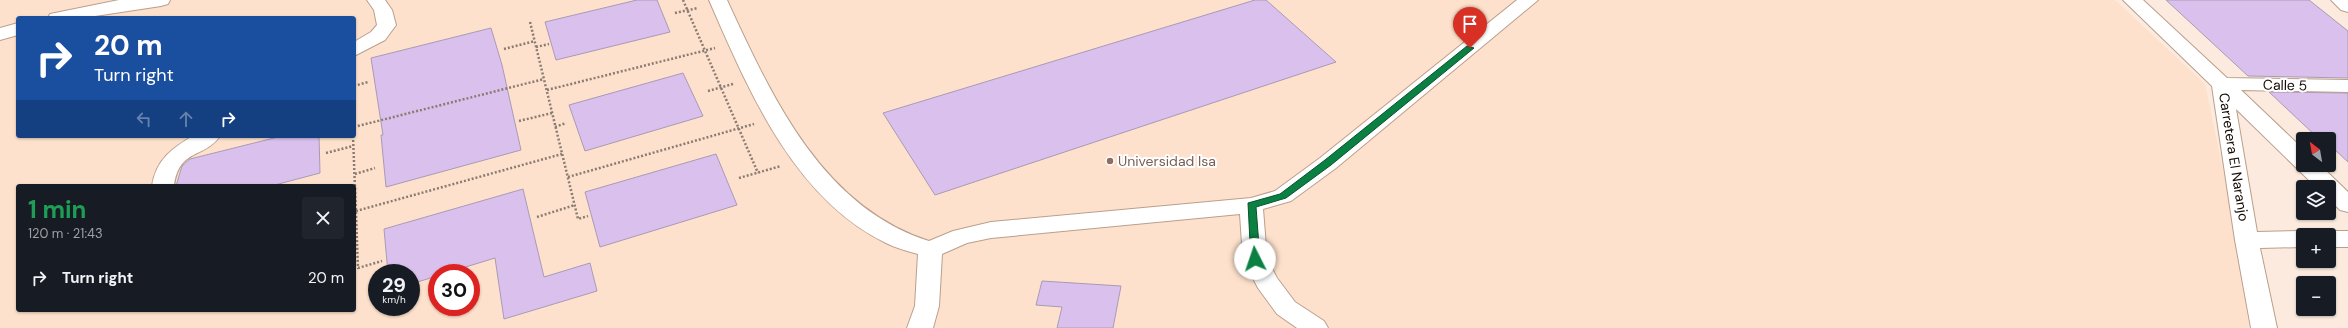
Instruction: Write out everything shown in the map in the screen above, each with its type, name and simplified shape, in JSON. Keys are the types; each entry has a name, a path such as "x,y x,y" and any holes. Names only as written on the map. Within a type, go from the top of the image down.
{"street":[{"path":"66,16 101,8 161,0"},
{"path":"356,49 384,31 388,23 386,16 376,0"},
{"path":"718,0 737,42 777,117 804,159 825,186 857,213 891,236 930,250 961,237 992,230 1251,205 1283,196 1323,167 1529,0"},
{"name":"Carretera El Naranjo","path":"2132,0 2222,84 2247,240 2264,328"},
{"path":"2340,0 2348,6"},
{"path":"0,34 16,30"},
{"path":"2222,84 2296,154"},
{"name":"Calle 5","path":"2222,84 2348,86"},
{"path":"163,184 165,168 170,162 206,138"},
{"path":"2314,172 2348,205"},
{"path":"1251,205 1255,259 1267,282 1286,308 1315,328"},
{"path":"2247,240 2296,239"},
{"path":"2336,239 2348,239"},
{"path":"920,328 927,306 930,250"}],"path":[{"path":"683,0 758,173"},
{"path":"530,22 578,219 588,216"},
{"path":"504,49 535,41"},
{"path":"547,90 737,42"},
{"path":"536,47 549,44"},
{"path":"356,126 544,79"},
{"path":"356,85 368,82"},
{"path":"519,121 552,113"},
{"path":"568,177 777,117"},
{"path":"555,126 566,123"},
{"path":"353,138 355,184"},
{"path":"326,153 353,146"},
{"path":"382,261 358,268 356,211 562,154"},
{"path":"739,178 804,159"},
{"path":"355,174 375,168"},
{"path":"537,217 575,205"}],"shaded area":[{"name":"Universidad Isa","path":"0,0 2115,0 2205,84 2235,227 2249,328 0,328"}],"building":[{"path":"637,0 657,0 670,32 556,60 545,22"},
{"path":"1255,0 1266,0 1336,62 935,195 883,113"},
{"path":"2166,0 2309,0 2348,31 2348,78 2248,76"},
{"path":"491,28 502,65 521,150 386,187 381,135 383,135 371,58"},
{"path":"683,73 703,116 585,151 569,105"},
{"path":"2269,92 2348,93 2348,162 2336,151 2336,132 2312,132"},
{"path":"274,138 319,138 320,173 279,184 177,184 182,166 190,159"},
{"path":"716,154 737,205 600,247 585,192"},
{"path":"523,189 544,277 590,263 597,291 504,319 495,258 475,264 428,264 428,279 420,281 420,264 387,264 384,229"},
{"path":"1042,281 1121,286 1113,328 1057,328 1062,307 1036,305"}],"place":[{"name":"Universidad Isa","path":"1110,161"}],"route":[{"path":"1255,259 1251,205 1283,196 1328,162 1470,48"}]}
